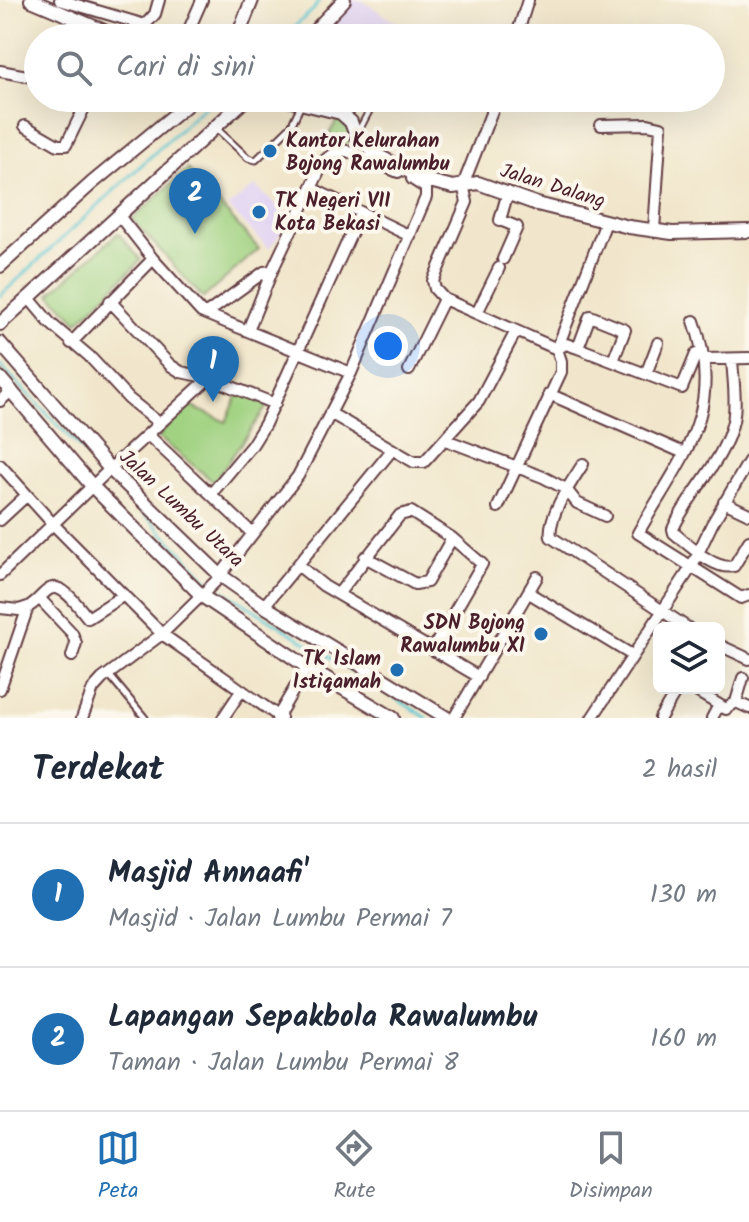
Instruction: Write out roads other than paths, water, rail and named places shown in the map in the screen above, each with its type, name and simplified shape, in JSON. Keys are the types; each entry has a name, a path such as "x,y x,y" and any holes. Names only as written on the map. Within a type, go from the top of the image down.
{"street":[{"path":"31,0 87,24"},
{"path":"60,0 142,24"},
{"path":"146,24 155,14 159,0"},
{"path":"191,24 202,0"},
{"path":"243,24 252,0"},
{"path":"321,24 344,0"},
{"path":"520,24 528,0"},
{"path":"0,71 24,75"},
{"path":"25,126 58,145 66,145 82,112"},
{"path":"0,266 92,183 178,112"},
{"path":"0,324 232,112"},
{"name":"Jalan Dalang","path":"336,112 351,122 356,136 377,155 425,180 453,187 474,182 537,204 606,222 672,233 749,231"},
{"path":"492,112 463,185 467,202 433,281 435,289 444,299 557,349"},
{"path":"601,125 648,124 661,127 654,230"},
{"path":"82,718 93,689 162,634 203,594 298,476 351,373 426,197 426,188 394,170 342,150 324,161 248,330"},
{"path":"313,189 410,236"},
{"path":"477,313 517,227 500,220 508,192"},
{"path":"211,494 252,445 275,404 360,214"},
{"path":"120,217 192,305 206,314 351,373"},
{"path":"498,507 561,372 557,349 606,222"},
{"path":"71,343 153,259"},
{"path":"206,314 264,272 272,271"},
{"path":"29,298 129,399 159,423"},
{"path":"409,370 444,299"},
{"path":"110,301 170,365 181,372 209,378 275,404"},
{"path":"578,348 590,316 625,330 613,361"},
{"path":"694,321 701,356 703,408 691,443 638,533 741,598 749,595"},
{"path":"330,413 414,462 424,462 479,401 516,331"},
{"name":"Jalan Lumbu Utara","path":"0,343 108,470 218,578 447,718"},
{"path":"646,374 658,343"},
{"path":"557,349 566,344 682,388 701,356"},
{"path":"701,356 749,358"},
{"path":"732,359 734,412 728,434 719,455 673,529 699,553 729,568 734,566 749,541"},
{"path":"0,378 95,484 203,594 307,667 393,718"},
{"path":"0,575 209,378"},
{"path":"0,401 12,390"},
{"path":"549,394 684,453"},
{"path":"148,435 252,533"},
{"path":"446,440 543,477 566,489 577,503 605,516"},
{"path":"264,606 392,450"},
{"path":"583,464 566,489 551,523 551,537 678,622"},
{"path":"0,465 54,525 162,634 279,717 307,667"},
{"path":"592,718 692,566 724,502 748,467"},
{"path":"0,520 27,495"},
{"path":"724,502 749,514"},
{"path":"339,593 404,512 411,512 452,538 481,561 482,567 433,649"},
{"path":"365,557 420,585 427,582 452,538"},
{"path":"299,566 324,586 479,677"},
{"path":"454,718 537,577"},
{"path":"0,608 19,610 28,607 54,588 61,589 88,618"},
{"path":"529,593 632,655"},
{"path":"72,633 88,618 124,595"},
{"path":"41,600 72,633 76,643 72,656"},
{"path":"0,689 28,607"},
{"path":"725,648 749,659"},
{"path":"712,718 726,708 743,678"},
{"path":"223,718 241,691"},
{"path":"660,718 674,694"},
{"path":"702,694 726,708 749,708"}],"lane":[{"path":"216,127 248,158 256,160 291,126 298,112"},
{"path":"356,136 369,112"},
{"path":"109,675 145,718"}],"waterway":[{"path":"297,24 319,0"},
{"path":"0,296 199,112"},
{"path":"0,365 210,582"},
{"path":"216,586 427,718"}],"place":[{"name":"Kantor Kelurahan Bojong Rawalumbu","path":"270,151"},
{"name":"TK Negeri VII Kota Bekasi","path":"259,212"},
{"name":"Lapangan Sepakbola Rawalumbu","path":"195,234"},
{"name":"Masjid Annaafi'","path":"213,402"},
{"name":"SDN Bojong Rawalumbu XI","path":"541,634"},
{"name":"TK Islam Istiqamah","path":"397,670"}]}
